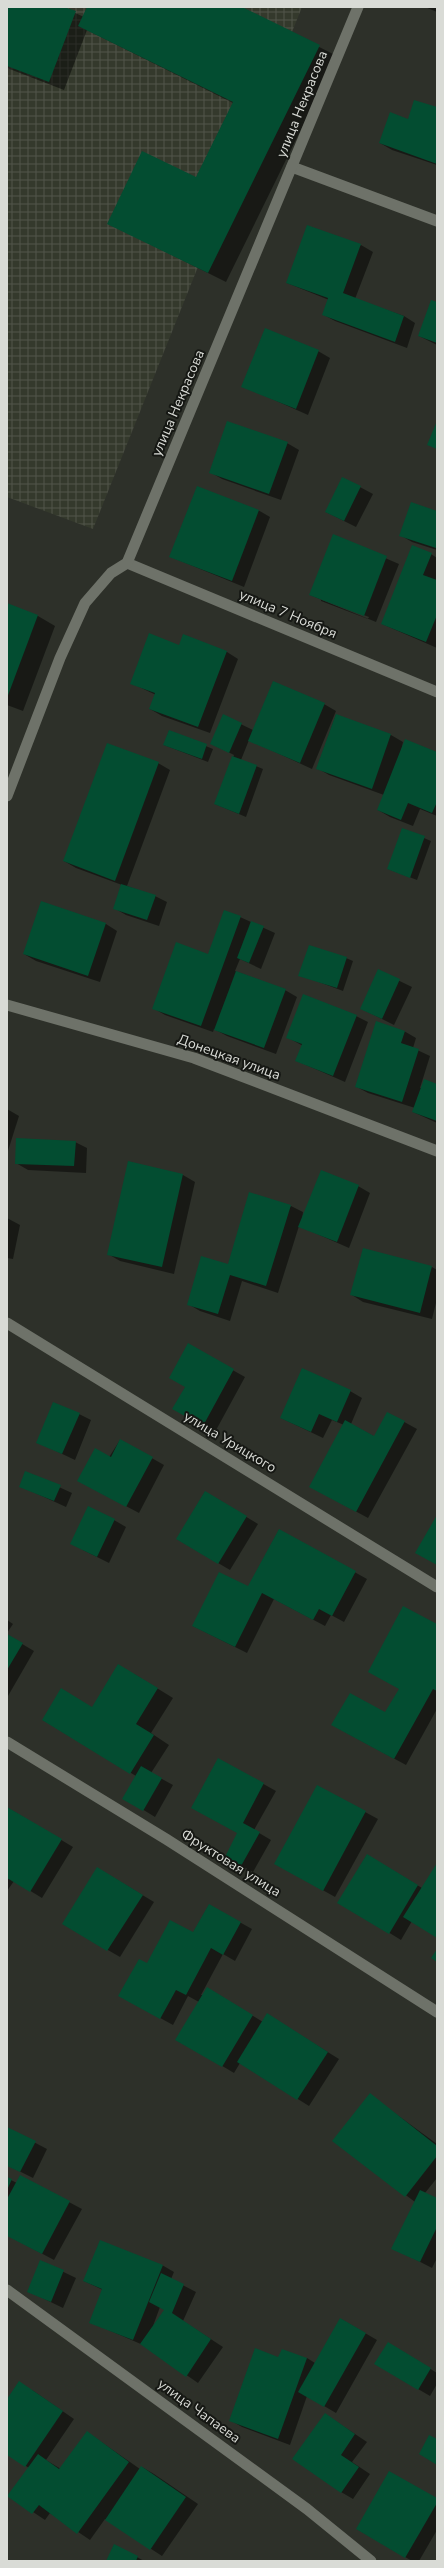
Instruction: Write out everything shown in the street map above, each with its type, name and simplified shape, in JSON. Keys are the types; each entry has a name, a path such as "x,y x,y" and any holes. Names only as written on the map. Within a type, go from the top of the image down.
{"street":[{"name":"улица Некрасова","path":"127,563 358,7"},
{"path":"292,167 437,221"},
{"path":"7,796 60,658 85,603 111,573 127,563"},
{"name":"улица 7 Ноября","path":"127,563 437,692"},
{"name":"Донецкая улица","path":"7,1005 194,1058 437,1151"},
{"name":"улица Урицкого","path":"7,1323 437,1587"},
{"name":"Фруктовая улица","path":"7,1742 172,1844 437,2012"},
{"name":"улица Чапаева","path":"7,2290 308,2509 371,2561"}],"shaded area":[{"path":"7,7 302,7 93,529 7,497"}],"building":[{"path":"7,7 64,7 76,11 49,82 7,66"},
{"path":"87,7 242,7 320,45 208,273 107,224 142,151 196,177 233,102 78,26"},
{"path":"414,100 437,107 437,164 379,143 390,112 408,119"},
{"path":"307,225 361,244 343,293 404,316 395,342 322,315 328,298 286,283"},
{"path":"431,300 437,302 437,343 418,336"},
{"path":"265,328 319,350 296,409 241,387"},
{"path":"227,421 288,442 269,494 209,473"},
{"path":"437,421 437,449 427,445"},
{"path":"342,477 361,486 344,521 325,512"},
{"path":"197,486 259,510 232,581 169,557"},
{"path":"411,502 437,511 436,548 399,536"},
{"path":"333,534 387,556 364,616 309,595"},
{"path":"412,545 432,553 423,575 437,580 437,615 426,642 381,624"},
{"path":"7,603 38,615 7,698"},
{"path":"149,633 179,645 183,634 227,651 198,727 149,709 155,693 130,684"},
{"path":"273,681 325,703 300,763 248,741"},
{"path":"223,714 242,723 229,753 210,744"},
{"path":"336,714 391,734 372,789 316,769"},
{"path":"169,730 207,744 202,759 163,745"},
{"path":"405,739 437,752 437,802 432,813 408,803 401,820 377,810"},
{"path":"107,743 159,762 115,881 63,861"},
{"path":"232,756 257,765 239,814 214,804"},
{"path":"402,828 425,836 410,878 387,869"},
{"path":"121,884 156,895 147,920 113,909"},
{"path":"41,901 106,923 88,976 23,954"},
{"path":"224,910 241,916 201,1026 152,1009 176,942 208,954"},
{"path":"251,921 264,926 249,963 237,958"},
{"path":"309,945 347,957 337,988 298,976"},
{"path":"378,969 400,979 382,1019 360,1009"},
{"path":"236,971 286,989 264,1048 214,1030"},
{"path":"303,994 357,1015 333,1076 295,1061 302,1044 286,1038"},
{"path":"376,1021 405,1031 401,1043 419,1049 402,1102 355,1087"},
{"path":"424,1079 437,1084 437,1121 412,1112"},
{"path":"16,1138 76,1141 74,1166 15,1164"},
{"path":"128,1161 183,1174 162,1267 107,1255"},
{"path":"321,1170 359,1185 337,1242 298,1227"},
{"path":"249,1192 291,1205 266,1286 230,1275 218,1314 187,1305 201,1256 228,1264"},
{"path":"363,1248 432,1266 420,1313 350,1295"},
{"path":"188,1343 234,1369 203,1426 172,1409 185,1387 169,1378"},
{"path":"302,1368 351,1390 337,1422 319,1414 311,1432 280,1418"},
{"path":"53,1402 80,1413 62,1454 36,1443"},
{"path":"387,1412 405,1421 356,1512 309,1487 345,1420 374,1436"},
{"path":"120,1439 153,1457 126,1507 77,1481 95,1448 111,1457"},
{"path":"25,1471 61,1485 54,1501 19,1487"},
{"path":"205,1491 247,1516 218,1564 176,1539"},
{"path":"88,1506 115,1519 97,1557 70,1544"},
{"path":"437,1515 437,1565 415,1553"},
{"path":"279,1529 356,1571 332,1616 319,1609 313,1620 262,1593 235,1647 192,1626 219,1572 248,1586"},
{"path":"403,1606 437,1624 437,1691 433,1689 394,1759 331,1725 350,1693 385,1712 399,1689 368,1672"},
{"path":"7,1634 23,1643 7,1670"},
{"path":"118,1664 158,1688 136,1724 154,1735 130,1774 42,1720 61,1688 92,1707"},
{"path":"218,1758 264,1783 243,1823 260,1832 241,1866 225,1857 237,1833 191,1808"},
{"path":"141,1766 162,1778 143,1811 122,1799"},
{"path":"317,1785 366,1811 323,1891 274,1864"},
{"path":"7,1807 62,1839 30,1892 7,1878"},
{"path":"367,1854 418,1885 389,1934 337,1903"},
{"path":"437,1863 437,1938 403,1917"},
{"path":"97,1867 143,1895 107,1951 62,1924"},
{"path":"209,1904 241,1922 223,1955 211,1948 186,1995 176,1990 160,2019 118,1996 139,1959 147,1963 170,1920 193,1932"},
{"path":"437,1949 437,1962 431,1958"},
{"path":"207,1987 253,2015 222,2067 175,2040"},
{"path":"267,2013 328,2052 297,2100 237,2062"},
{"path":"370,2093 437,2146 437,2156 405,2197 332,2141"},
{"path":"7,2127 36,2141 20,2172 7,2166"},
{"path":"20,2175 70,2201 42,2254 7,2236 7,2199"},
{"path":"7,2177 12,2179 7,2190"},
{"path":"420,2190 437,2198 437,2227 420,2262 391,2249"},
{"path":"100,2240 163,2265 133,2340 89,2323 102,2289 83,2281"},
{"path":"40,2260 64,2270 51,2302 27,2292"},
{"path":"161,2273 184,2284 172,2313 211,2339 186,2377 140,2344 164,2310 149,2302"},
{"path":"340,2318 366,2333 324,2407 298,2392"},
{"path":"388,2342 431,2368 418,2390 374,2364"},
{"path":"255,2348 278,2357 282,2349 307,2358 278,2439 229,2421"},
{"path":"19,2381 63,2411 25,2467 7,2455 7,2399"},
{"path":"325,2413 355,2434 341,2455 359,2467 341,2493 292,2459"},
{"path":"87,2431 129,2462 77,2534 39,2505 32,2514 7,2496 38,2454 59,2469"},
{"path":"429,2435 437,2439 437,2465 419,2454"},
{"path":"141,2466 186,2497 150,2550 105,2520"},
{"path":"389,2471 437,2498 437,2503 405,2558 356,2529"},
{"path":"114,2544 138,2556 136,2561 106,2561"}]}
